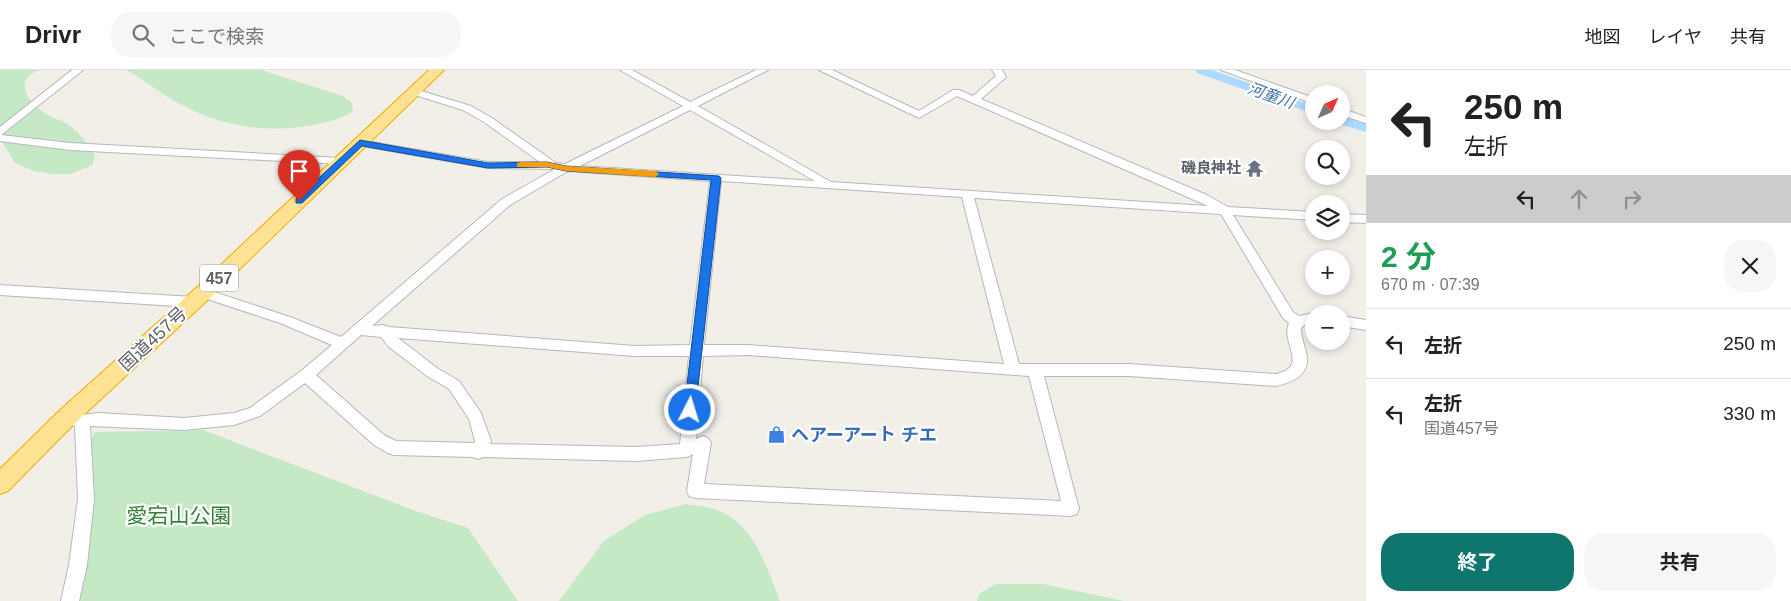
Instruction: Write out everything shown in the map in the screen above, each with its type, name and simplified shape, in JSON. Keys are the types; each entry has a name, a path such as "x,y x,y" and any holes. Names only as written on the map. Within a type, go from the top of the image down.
{"highway":[{"name":"国道457号","path":"0,484 74,420 340,161 437,70"}],"street":[{"path":"0,132 78,70"},
{"path":"625,70 832,185"},
{"path":"70,601 78,565 86,499 74,420 208,424 234,419 255,412 306,375 506,202 559,168 764,70"},
{"path":"824,70 920,115 956,92 1203,198 1224,209 1288,315 1297,322"},
{"path":"975,99 1001,77 997,70"},
{"path":"1226,70 1305,98"},
{"path":"415,92 467,108 559,168"},
{"path":"1350,114 1366,120"},
{"path":"0,138 26,144 76,148 340,161"},
{"path":"360,143 488,165 547,165 559,168 1305,215"},
{"path":"687,450 696,351 716,178"},
{"path":"967,194 1013,370"},
{"path":"1350,219 1366,220"},
{"path":"0,290 198,298 284,320 342,343"},
{"path":"358,330 383,330 635,351 756,351 1013,370 1129,370 1276,380 1290,377 1300,366 1300,354 1293,332 1297,322 1305,320"},
{"path":"1350,322 1366,325"},
{"path":"383,330 394,343 432,372 454,385 476,417 483,441 478,452"},
{"path":"306,375 379,440 394,448 478,452 636,454 687,450 703,443 696,491 1070,509 1036,370"}],"green space":[{"path":"0,70 40,70 33,73 25,81 28,96 40,110 70,126 81,136 95,156 92,165 71,174 52,174 34,171 15,163 0,139"},
{"path":"126,70 261,70 343,96 352,103 353,111 324,123 287,128 251,127 234,124 200,114 184,106"},
{"name":"愛宕山公園","path":"203,430 413,510 468,528 518,601 79,601 87,448 95,432"},
{"path":"686,504 717,510 731,517 742,526 758,548 780,601 559,601 604,541 645,515"},
{"path":"996,584 1043,584 1124,601 977,601 979,594"}],"waterway":[{"name":"河童川","path":"1201,70 1305,107"},
{"name":"河童川","path":"1350,123 1366,128"}],"slow traffic":[{"path":"520,165 547,165 655,174"}],"place":[{"name":"磯良神社","path":"1255,168"},
{"name":"ヘアーアート チエ","path":"777,435"}],"route":[{"path":"299,201 360,143 488,165 547,165 566,168 716,178 690,410"}]}
